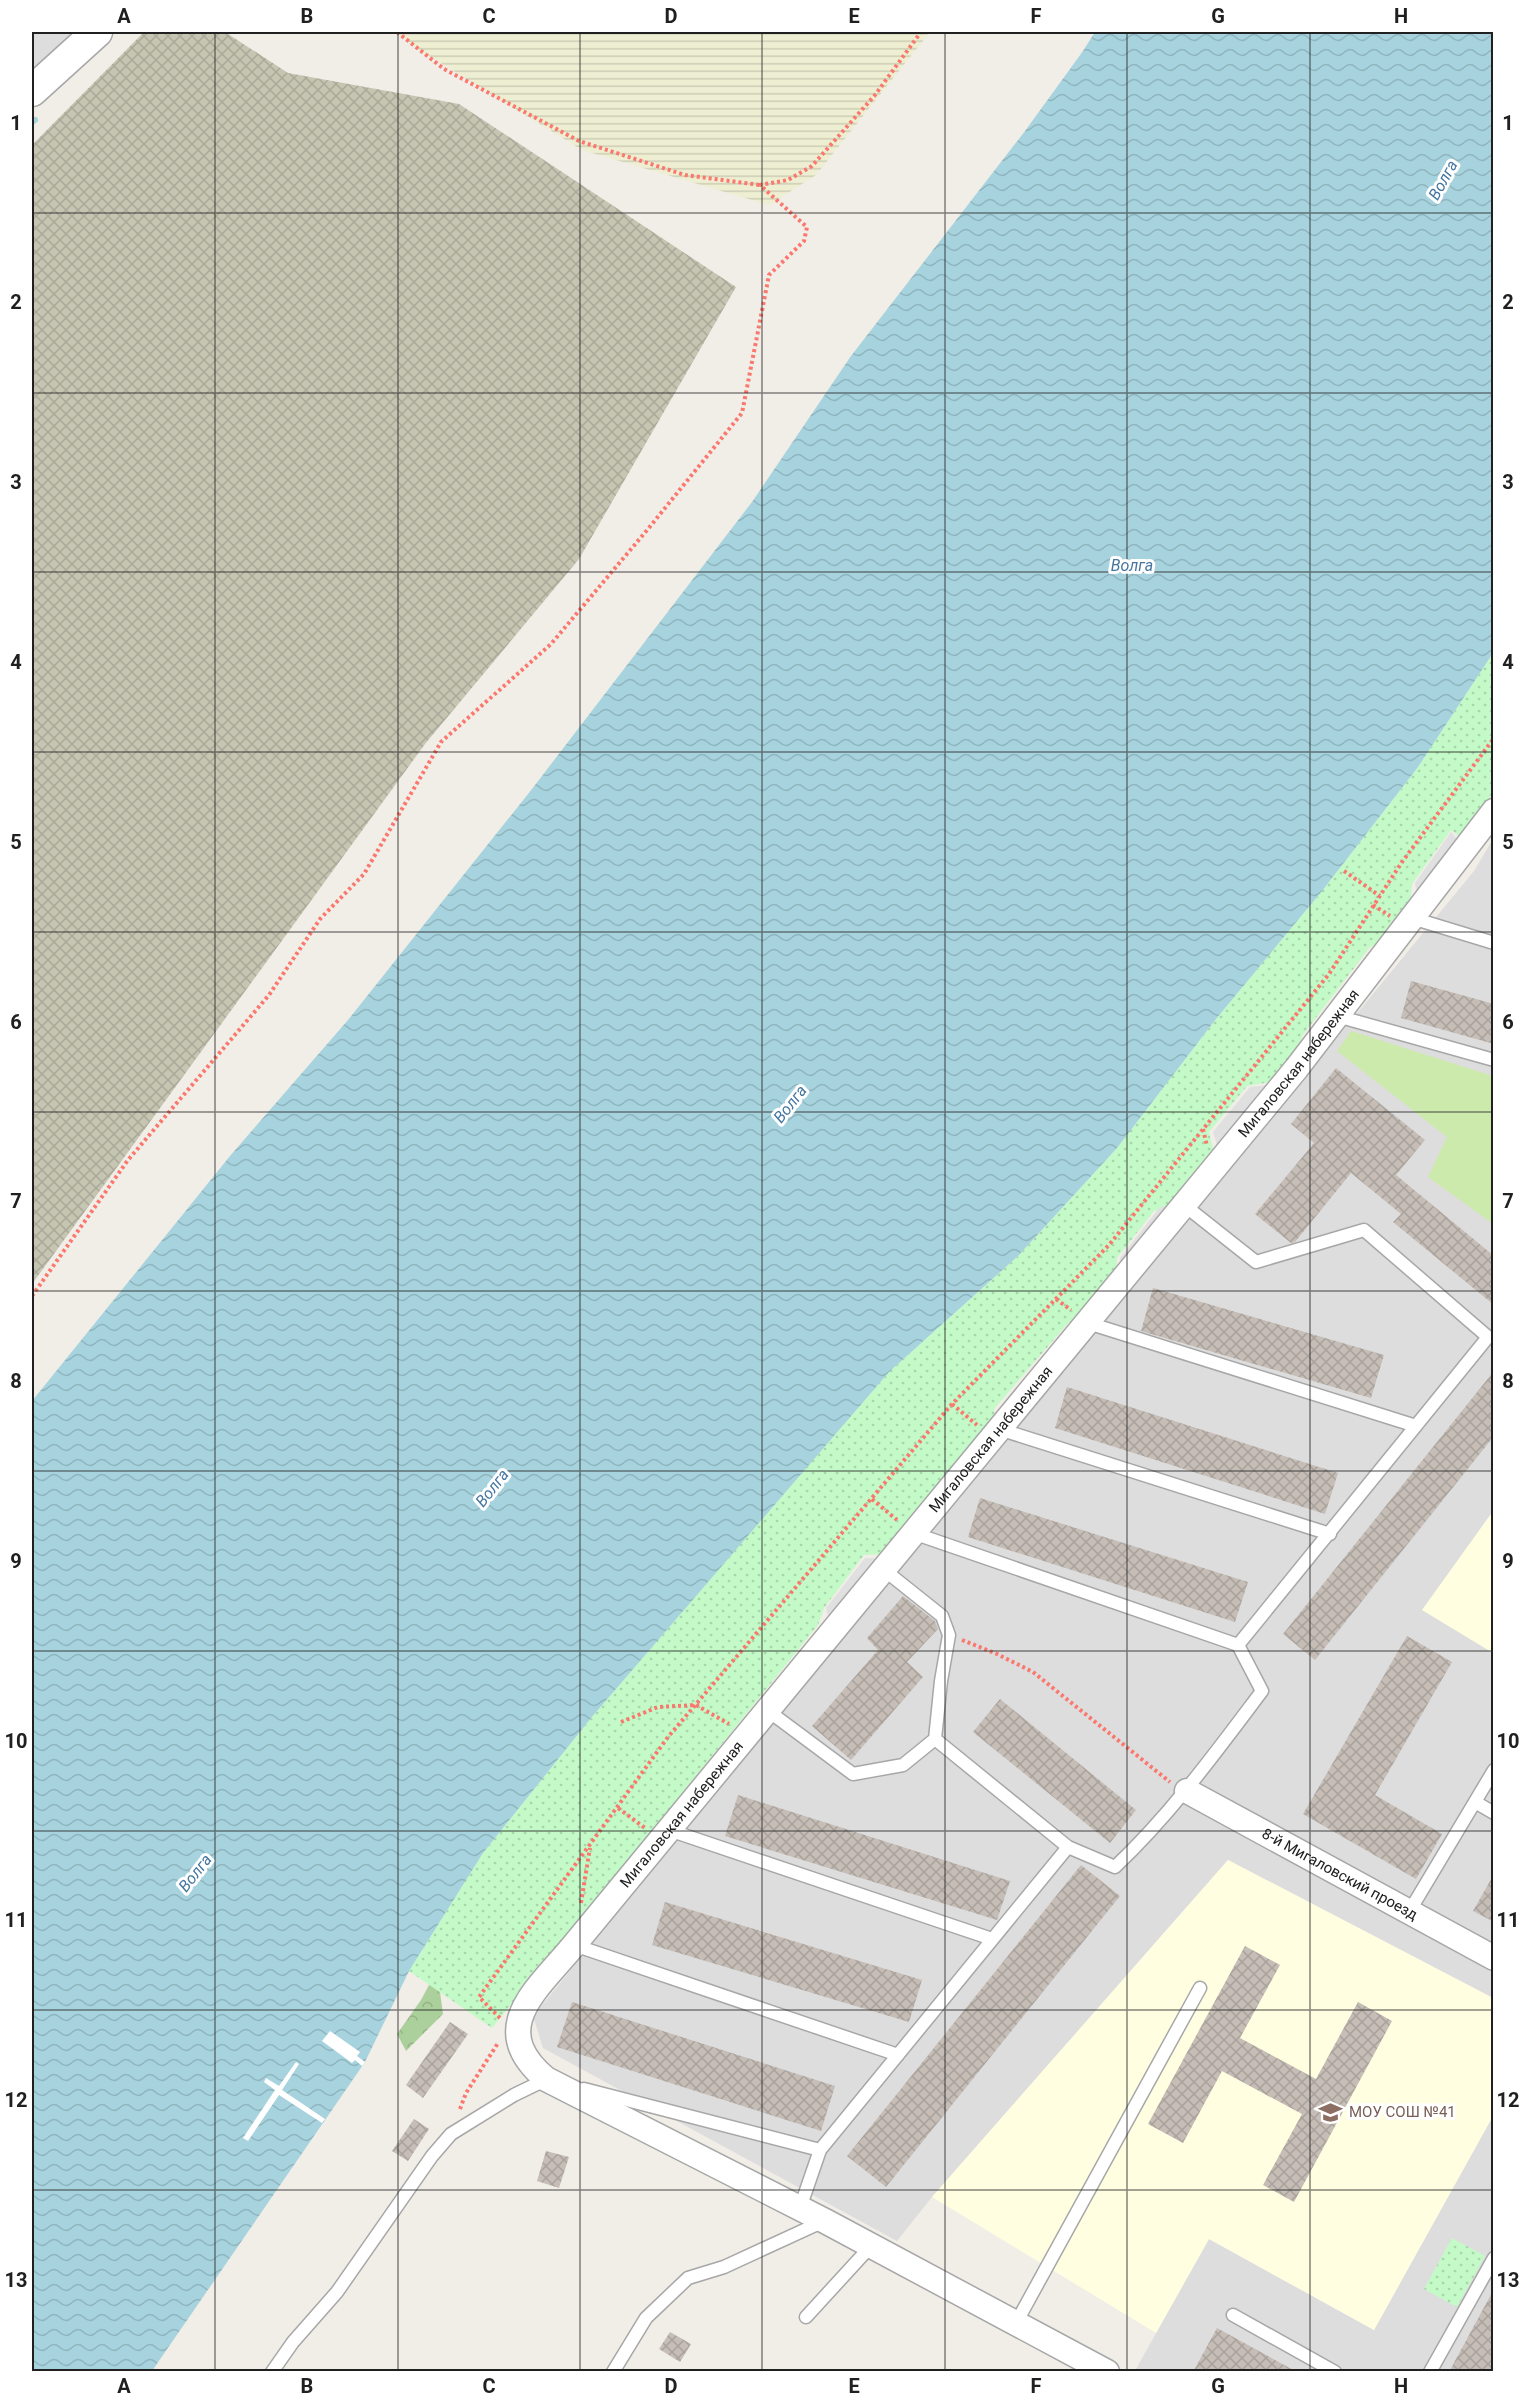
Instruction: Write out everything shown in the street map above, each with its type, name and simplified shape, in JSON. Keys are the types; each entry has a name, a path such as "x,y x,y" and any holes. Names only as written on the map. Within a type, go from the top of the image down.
{"street":[{"path":"32,91 97,32"},
{"name":"Мигаловская набережная","path":"540,2074 524,2056 518,2042 517,2027 524,2005 1184,1205 1336,1016 1494,811"},
{"name":"8-й Мигаловский проезд","path":"1187,1791 1494,1958"},
{"path":"540,2074 825,2221 1016,2323 1077,2364 1107,2372"}],"lane":[{"path":"1412,918 1494,943"},
{"path":"1336,1016 1494,1060"},
{"path":"1184,1205 1256,1262 1364,1230 1488,1337 1238,1645"},
{"path":"1088,1323 1416,1426"},
{"path":"999,1429 1330,1534"},
{"path":"913,1533 1238,1645 1262,1691 1187,1791 1115,1868 1068,1848 935,1739"},
{"path":"767,1710 853,1774 903,1766 935,1739 949,1635 942,1616 883,1569"},
{"path":"1409,1912 1494,1770"},
{"path":"1475,1802 1494,1813"},
{"path":"664,1834 992,1939"},
{"path":"800,2208 820,2150 1068,1848"},
{"path":"574,1945 898,2055"},
{"path":"1016,2323 1200,1988"},
{"path":"273,2372 292,2342 337,2292 432,2156 451,2134 514,2095 540,2074 820,2150"},
{"path":"613,2372 646,2318 688,2278 724,2267 825,2221"},
{"path":"806,2317 871,2246"},
{"path":"1430,2372 1494,2258"},
{"path":"1233,2314 1335,2372"}],"path":[{"path":"397,32 444,69 579,141 685,175 760,185 788,180 812,166 875,95 921,32"},
{"path":"32,1296 128,1160 269,995 320,919 364,874 441,742 551,644 742,413 769,275 804,241 807,227 760,185"},
{"path":"504,2023 479,1997 668,1737 952,1404 1109,1245 1329,974 1402,861 1494,738"},
{"path":"1487,747 1494,752"},
{"path":"1344,871 1380,896"},
{"path":"952,1404 968,1418"},
{"path":"872,1499 888,1513"},
{"path":"949,1635 997,1654 1033,1672 1169,1781 1187,1791"},
{"path":"621,1722 658,1707 696,1705 714,1715"},
{"path":"618,1808 664,1834"},
{"path":"574,1945 590,1846"},
{"path":"451,2134 466,2093 487,2057 524,2005"}],"shaded area":[{"path":"32,32 85,32 32,80"},
{"path":"144,32 225,32 288,73 459,104 736,287 579,559 425,744 32,1284 32,145"},
{"path":"395,32 930,32 816,175 769,205 582,150 418,49"},
{"path":"1451,832 1460,843 1418,899 1415,883"},
{"path":"1493,839 1493,1998 1228,1860 932,2197 897,2241 543,2048 533,2016 1474,871"},
{"path":"1284,1083 1221,1159 1213,1132 1250,1087"},
{"path":"1171,1206 1122,1281 1120,1258 1160,1207"},
{"path":"1493,1511 1493,1653 1422,1610"},
{"path":"865,1558 891,1559 832,1631 826,1608"},
{"path":"1228,1860 1493,1998 1493,2116 1374,2330 1209,2239 1156,2333 932,2197"},
{"path":"1493,2116 1493,2371 1142,2372 1136,2369 1209,2239 1374,2330"}],"green space":[{"path":"1493,653 1493,792 1463,839 1451,830 1412,884 1410,907 1386,940 1370,947 1302,1036 1300,1053 1277,1081 1247,1086 1209,1132 1215,1156 1171,1206 1154,1211 1117,1258 1116,1278 1086,1313 1068,1323 994,1409 996,1422 885,1554 864,1555 824,1608 818,1625 492,2028 409,1971 483,1853 591,1718 816,1456 889,1372 1018,1256 1117,1148 1216,1019 1322,891 1418,767"},
{"path":"1351,1031 1493,1076 1493,1224 1428,1177 1447,1137 1337,1051"},
{"path":"437,1970 443,2014 406,2051 397,2034 421,2000"},
{"path":"1452,2238 1485,2256 1457,2307 1424,2289"}],"water":[{"name":"Волга","path":"1095,32 1493,32 1493,653 1418,767 1322,891 1216,1019 1117,1148 1018,1256 889,1372 591,1718 483,1853 409,1971 365,2062 152,2371 32,2372 32,1401 230,1156 348,1020 532,789 752,502 851,356 1025,131"}],"pier":[{"path":"330,2031 360,2052 357,2056 365,2062 362,2066 355,2060 352,2063 322,2041"},
{"path":"296,2062 299,2064 282,2090 325,2119 322,2123 279,2095 248,2141 243,2138 275,2090 264,2082 266,2078 279,2086"}],"building":[{"path":"1411,981 1494,1004 1494,1044 1401,1018"},
{"path":"1336,1068 1425,1140 1396,1175 1494,1256 1494,1305 1393,1222 1401,1214 1351,1173 1295,1242 1291,1243 1255,1214 1314,1143 1291,1124"},
{"path":"1153,1288 1384,1355 1371,1398 1141,1331"},
{"path":"1494,1371 1494,1436 1315,1660 1283,1634"},
{"path":"1067,1387 1338,1473 1325,1514 1055,1428"},
{"path":"980,1498 1248,1582 1235,1622 968,1537"},
{"path":"903,1596 935,1621 938,1629 907,1662 923,1677 851,1760 812,1726 878,1650 867,1638"},
{"path":"1407,1636 1452,1662 1375,1795 1442,1834 1416,1879 1303,1814"},
{"path":"1000,1699 1136,1810 1110,1843 973,1732"},
{"path":"738,1795 1010,1881 997,1920 725,1836"},
{"path":"1081,1865 1120,1896 886,2187 847,2156"},
{"path":"1494,1874 1494,1922 1473,1911"},
{"path":"665,1902 922,1980 909,2022 652,1945"},
{"path":"1245,1946 1280,1965 1240,2038 1316,2079 1358,2002 1392,2021 1294,2202 1263,2185 1302,2114 1222,2071 1183,2143 1148,2124"},
{"path":"572,2002 835,2086 821,2131 557,2047"},
{"path":"450,2022 468,2034 423,2098 406,2085"},
{"path":"414,2119 429,2129 408,2161 392,2151"},
{"path":"546,2151 569,2157 559,2188 537,2181"},
{"path":"1494,2289 1494,2372 1449,2372"},
{"path":"1217,2328 1297,2372 1193,2372"},
{"path":"670,2332 691,2344 680,2362 659,2349"}],"place":[{"name":"МОУ СОШ №41","path":"1331,2112"}]}
